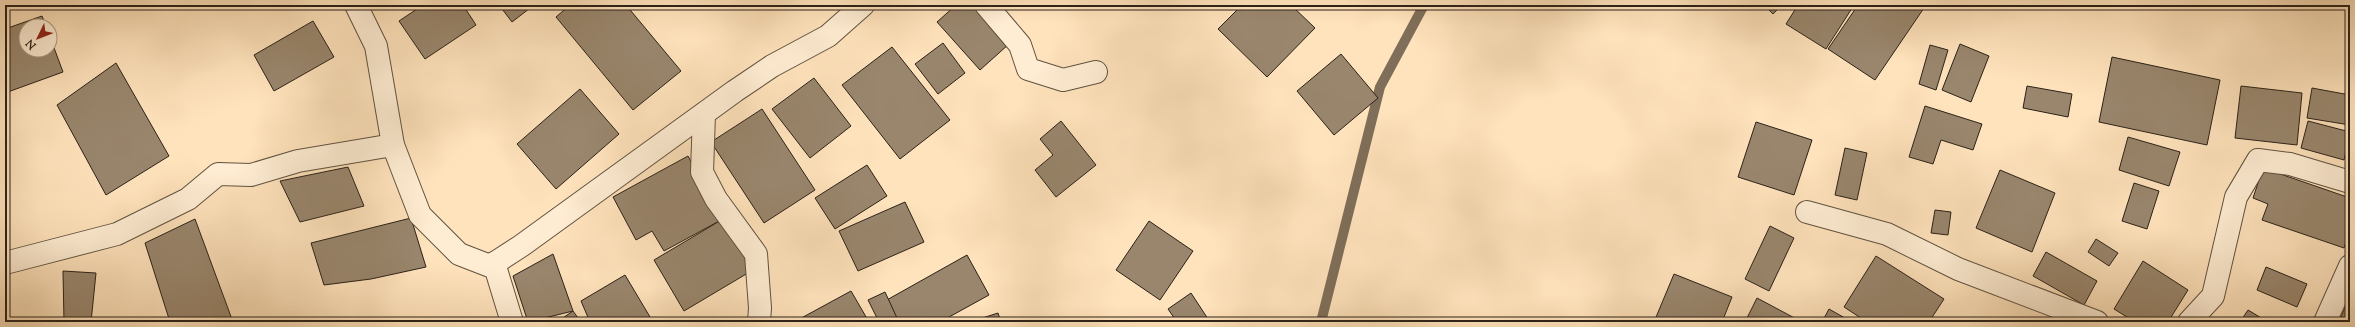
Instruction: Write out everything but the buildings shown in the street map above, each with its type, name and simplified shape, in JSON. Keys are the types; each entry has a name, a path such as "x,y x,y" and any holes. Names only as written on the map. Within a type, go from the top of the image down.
{"street":[{"path":"356,5 376,46 393,145 420,215 459,254 490,266 521,246 772,66 828,36 864,5"},
{"path":"986,5 1020,45 1028,69 1063,80 1096,72"},
{"path":"704,114 702,172 716,199 756,254 760,308 759,322"},
{"path":"5,263 117,234 188,198 218,174 251,175 298,161 393,145"},
{"path":"2189,322 2212,296 2236,197 2258,160 2290,164 2350,182"},
{"path":"1807,212 1887,234 1958,269 2097,322"},
{"path":"494,263 512,322"},
{"path":"2326,322 2350,266"}],"waterway":[{"path":"1321,322 1380,87 1424,5"}]}
